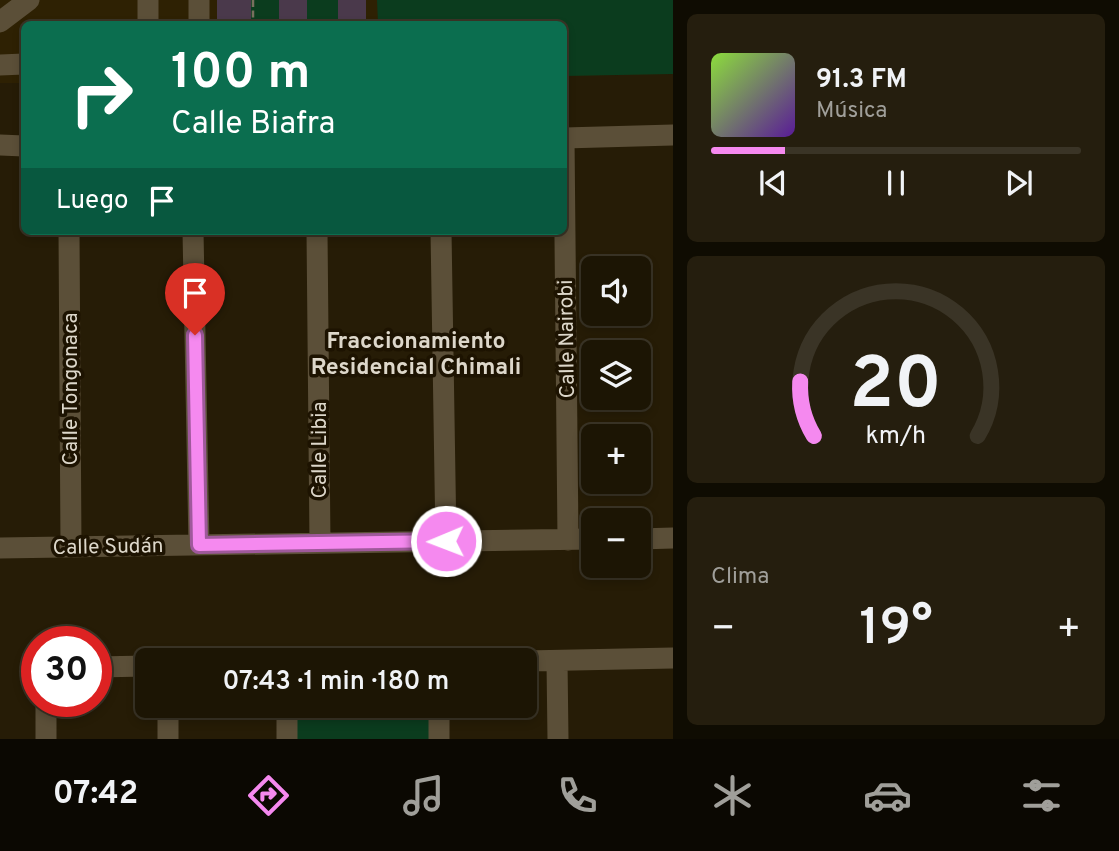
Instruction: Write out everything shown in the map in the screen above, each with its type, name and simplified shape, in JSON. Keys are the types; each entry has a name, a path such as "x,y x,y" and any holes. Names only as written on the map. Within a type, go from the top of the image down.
{"street":[{"path":"0,22 29,0"},
{"path":"148,0 148,21"},
{"path":"199,0 200,21"},
{"path":"0,65 21,64"},
{"path":"567,138 673,135"},
{"path":"0,145 21,145"},
{"name":"Calle Tongonaca","path":"69,235 71,547"},
{"path":"193,235 199,545"},
{"name":"Calle Libia","path":"317,235 320,543"},
{"path":"442,235 446,541"},
{"name":"Calle Nairobi","path":"565,235 568,540"},
{"path":"651,539 673,538"},
{"name":"Calle Sudán","path":"0,548 581,539"},
{"path":"537,661 673,658"},
{"path":"557,661 558,739"},
{"path":"112,667 135,666"},
{"path":"46,717 46,739"},
{"path":"168,718 168,739"},
{"path":"287,718 288,739"},
{"path":"439,718 439,739"}],"path":[{"path":"253,0 253,21"}],"shaded area":[{"path":"0,0 673,0 673,74 567,76 567,21 21,21 21,83 0,83"}],"green space":[{"path":"251,0 279,0 279,21 251,21"},
{"path":"307,0 338,0 338,21 307,21"},
{"path":"377,0 673,0 673,74 567,76 567,21 378,21"},
{"path":"293,718 435,718 435,739 293,739"}],"building":[{"path":"217,0 251,0 251,21 217,21"},
{"path":"279,0 307,0 307,21 279,21"},
{"path":"338,0 366,0 366,21 338,21"}],"district":[{"name":"Fraccionamiento Residencial Chimali","path":"416,353"}],"route":[{"path":"195,335 199,545 446,541"}]}
